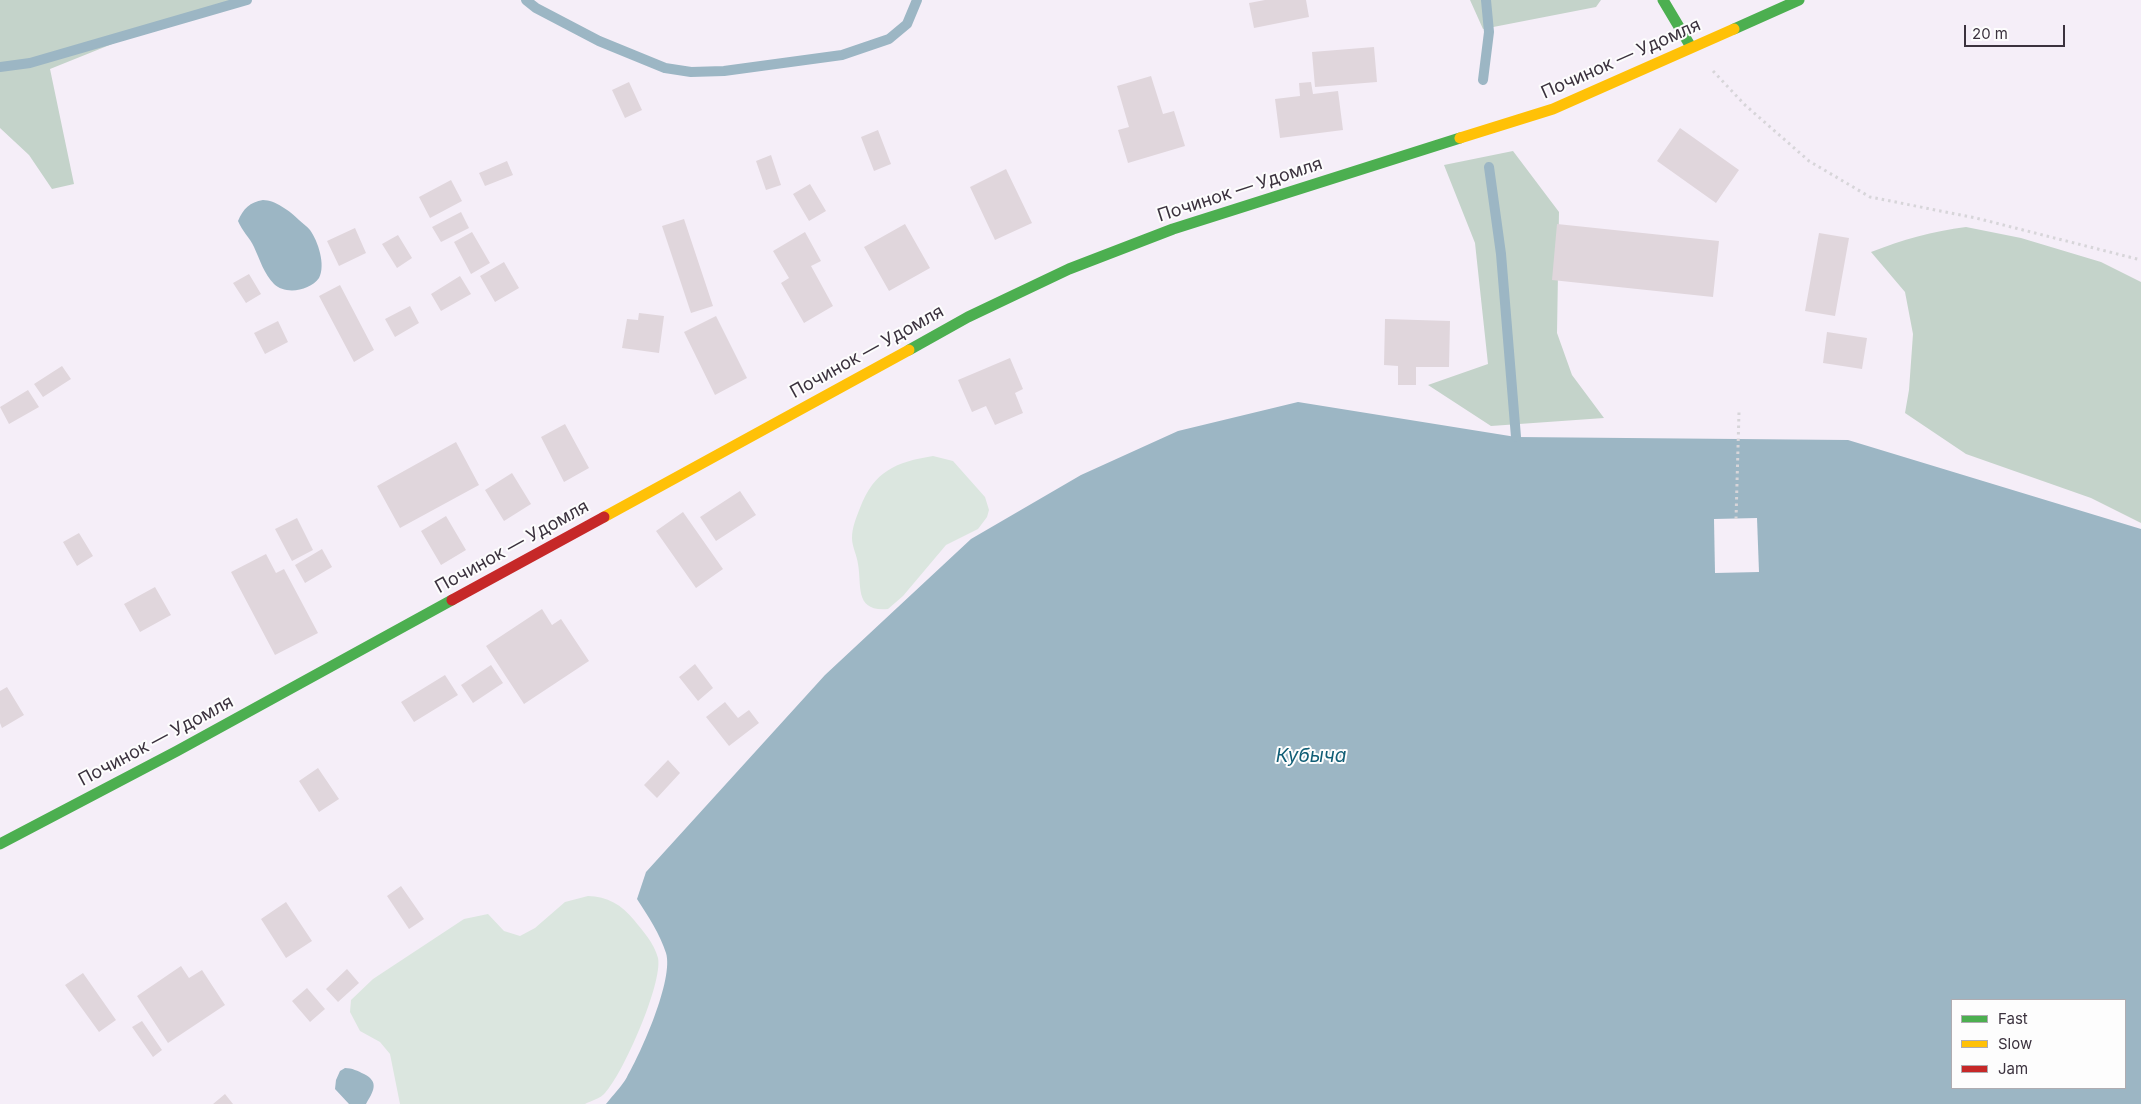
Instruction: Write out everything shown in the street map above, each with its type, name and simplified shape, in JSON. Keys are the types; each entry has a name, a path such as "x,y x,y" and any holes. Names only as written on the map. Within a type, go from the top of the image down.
{"main road":[{"path":"1663,0 1691,47"},
{"name":"Починок — Удомля","path":"0,844 177,751 968,316 1069,270 1174,229 1553,109 1799,0"}],"path":[{"path":"1691,47 1745,105 1809,161 1870,197 1976,218 2141,260"},
{"path":"1736,519 1739,412"}],"shaded area":[{"path":"0,0 242,0 142,32 50,69 74,184 52,189 29,155 0,128"},
{"path":"1470,0 1601,0 1596,7 1483,29"},
{"path":"1513,151 1559,212 1557,333 1572,375 1604,418 1491,426 1428,385 1488,364 1475,243 1444,165"},
{"path":"1966,227 2021,238 2101,262 2141,282 2141,523 2091,498 1966,454 1905,413 1909,390 1913,334 1905,292 1871,252 1918,236"},
{"path":"933,456 953,461 985,497 989,510 987,517 978,529 946,545 903,596 888,609 877,609 865,602 862,596 852,541 853,527 866,495 879,477 897,465"},
{"path":"595,896 614,902 624,910 648,937 658,958 658,970 654,987 640,1028 622,1067 605,1093 585,1104 400,1104 390,1054 380,1042 360,1031 350,1012 351,1000 373,979 464,919 488,914 504,931 520,936 535,928 565,902"}],"water":[{"path":"268,200 287,210 307,227 313,235 320,253 322,267 319,278 310,286 304,289 284,290 274,284 265,271 238,221 248,207 254,202"},
{"name":"Кубыча","path":"1298,402 1516,437 1848,440 2141,529 2141,1104 606,1104 625,1080 633,1066 655,1016 665,980 666,953 657,932 637,899 646,872 825,675 971,539 1081,475 1178,431"},
{"path":"345,1068 353,1069 372,1080 374,1088 366,1104 349,1104 335,1089 340,1071"}],"pier":[{"path":"1757,518 1759,572 1715,573 1714,519"}],"building":[{"path":"1265,0 1306,0 1309,17 1254,28 1249,3"},
{"path":"1374,47 1377,82 1315,87 1312,52"},
{"path":"1151,76 1163,114 1174,111 1185,146 1128,163 1118,130 1129,127 1117,86"},
{"path":"629,82 642,110 625,118 612,90"},
{"path":"1311,82 1313,94 1338,91 1343,130 1280,138 1275,99 1300,96 1299,83"},
{"path":"1680,128 1739,170 1716,203 1657,161"},
{"path":"878,130 891,164 874,171 861,137"},
{"path":"771,155 781,185 766,190 756,161"},
{"path":"507,161 513,175 485,186 479,173"},
{"path":"1006,169 1032,223 995,240 970,187"},
{"path":"451,180 462,201 430,218 419,197"},
{"path":"810,184 826,211 809,221 793,194"},
{"path":"461,212 469,228 441,242 432,227"},
{"path":"684,219 713,306 691,313 662,226"},
{"path":"905,224 930,268 889,291 864,247"},
{"path":"1557,224 1719,241 1713,297 1552,280"},
{"path":"355,228 366,253 339,266 327,241"},
{"path":"472,232 490,263 471,274 454,242"},
{"path":"805,232 821,261 811,266 833,306 804,323 781,283 789,278 773,251"},
{"path":"1819,233 1849,238 1835,316 1805,311"},
{"path":"398,235 412,258 397,268 382,244"},
{"path":"504,262 519,288 495,302 480,276"},
{"path":"249,274 261,294 246,303 233,283"},
{"path":"460,276 471,294 441,311 431,294"},
{"path":"340,285 374,350 354,362 319,296"},
{"path":"410,306 419,323 395,337 385,319"},
{"path":"639,313 664,316 659,353 622,348 627,319 638,320"},
{"path":"716,316 747,378 715,395 684,332"},
{"path":"1385,319 1450,321 1449,367 1416,367 1416,385 1398,385 1398,366 1384,365"},
{"path":"278,321 288,342 265,354 254,333"},
{"path":"1827,332 1867,338 1862,369 1823,363"},
{"path":"1010,358 1023,389 1015,393 1023,413 995,425 986,406 972,412 958,380"},
{"path":"62,366 71,379 43,397 34,384"},
{"path":"28,390 39,407 9,424 0,407"},
{"path":"565,424 589,468 564,482 541,437"},
{"path":"456,442 479,485 400,528 377,486"},
{"path":"512,473 531,504 504,521 485,490"},
{"path":"740,491 756,515 716,541 700,517"},
{"path":"683,512 723,569 696,588 656,531"},
{"path":"446,516 466,550 441,565 421,531"},
{"path":"297,518 313,550 292,561 275,529"},
{"path":"79,533 93,556 77,566 63,542"},
{"path":"322,549 332,567 305,583 295,565"},
{"path":"266,554 276,573 284,569 318,633 275,655 231,572"},
{"path":"155,587 171,615 140,632 124,604"},
{"path":"542,609 552,625 561,619 589,661 524,704 486,646"},
{"path":"695,664 713,688 698,701 679,677"},
{"path":"491,665 503,683 473,703 461,685"},
{"path":"445,675 458,695 414,722 401,702"},
{"path":"7,687 24,715 2,728 0,723 0,691"},
{"path":"725,702 738,718 749,710 759,723 729,746 706,717"},
{"path":"668,760 680,773 657,798 644,785"},
{"path":"318,768 339,799 319,812 299,781"},
{"path":"401,886 424,919 409,929 387,896"},
{"path":"286,902 312,941 286,958 261,919"},
{"path":"181,966 189,978 202,970 225,1005 168,1043 137,996"},
{"path":"347,969 359,983 338,1002 326,989"},
{"path":"83,973 116,1020 99,1032 65,985"},
{"path":"307,988 325,1009 310,1022 292,1001"},
{"path":"142,1021 162,1050 153,1057 132,1027"},
{"path":"225,1094 233,1104 213,1104"}],"waterway":[{"path":"0,67 30,63 247,0"},
{"path":"526,0 536,8 599,41 665,68 691,72 724,71 842,55 889,39 907,24 917,0"},
{"path":"1483,80 1489,32 1486,0"},
{"path":"1489,167 1501,254 1516,437"}],"traffic: fast":[{"path":"1663,0 1691,47"},
{"path":"1734,29 1799,0"},
{"path":"909,350 968,317 1069,269 1173,229 1460,138"},
{"path":"0,844 177,751 452,600"}],"traffic: slow":[{"path":"1460,138 1553,109 1734,29"},
{"path":"604,517 909,350"}],"traffic: jam":[{"path":"452,600 604,517"}]}
